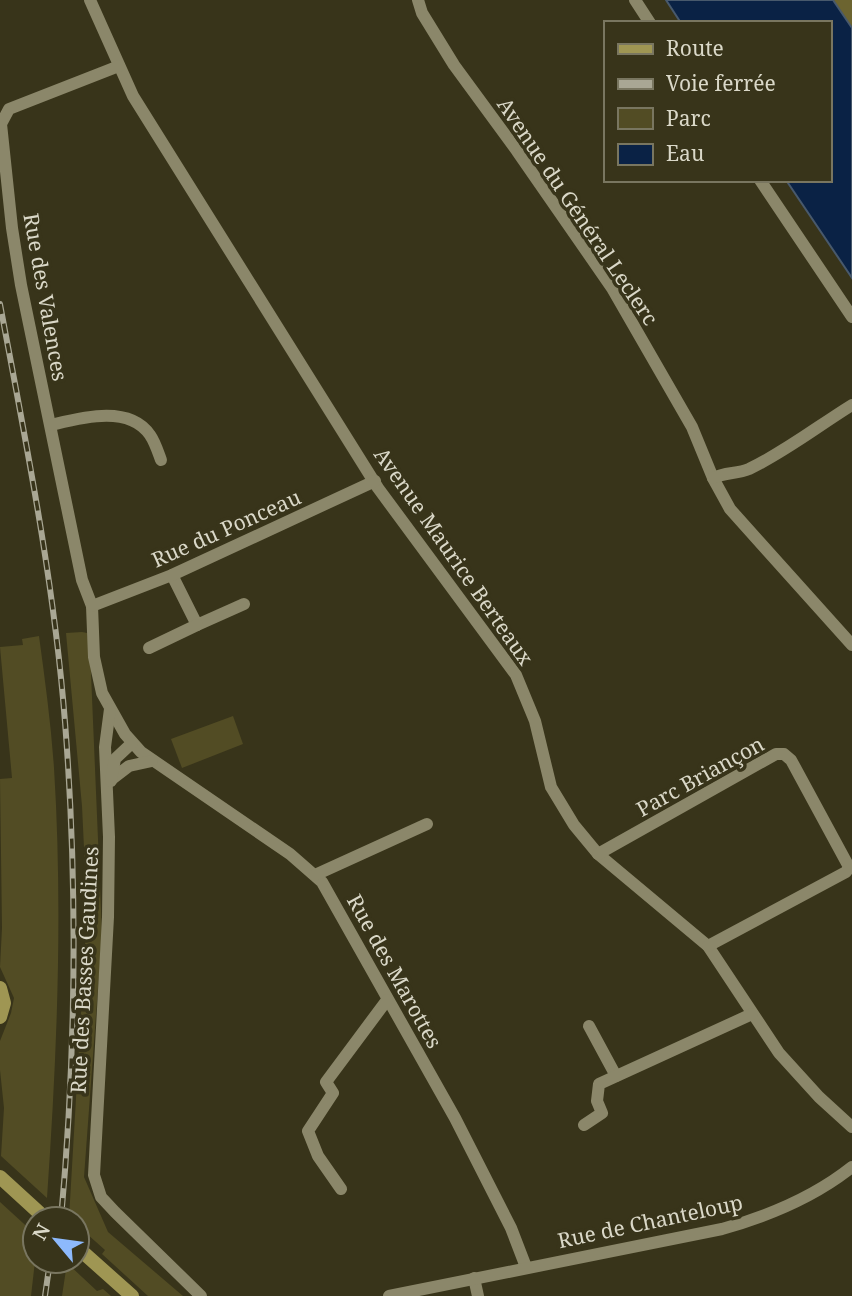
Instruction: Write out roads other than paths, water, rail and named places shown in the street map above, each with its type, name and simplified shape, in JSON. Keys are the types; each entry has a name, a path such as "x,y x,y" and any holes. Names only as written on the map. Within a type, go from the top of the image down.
{"main road":[{"path":"0,988 4,1003 0,1017"},
{"path":"0,1177 31,1205"},
{"path":"0,1189 21,1209"},
{"path":"91,1264 119,1296"},
{"path":"91,1268 132,1296"}],"street":[{"name":"Avenue Maurice Berteaux","path":"90,0 143,113 374,481 516,675 535,721 551,787 573,825 598,854 708,946 787,1062 819,1097 852,1127"},
{"name":"Avenue du Général Leclerc","path":"418,0 422,13 454,65 517,150 612,288 692,427 713,478 730,509 852,645"},
{"path":"635,0 648,21"},
{"name":"Rue des Valences","path":"92,606 82,580 21,285 1,124 9,109 119,66"},
{"path":"761,182 852,317"},
{"path":"713,478 723,473 737,473 759,464 852,405"},
{"path":"51,425 94,415 111,415 124,419 149,433 161,460"},
{"name":"Rue du Ponceau","path":"92,606 172,575 374,481"},
{"path":"172,575 197,625"},
{"path":"149,648 244,604"},
{"name":"Rue des Basses Gaudines","path":"92,606 98,675 110,709 106,747 110,785 108,904 94,1175 101,1196 115,1212 201,1296"},
{"name":"Rue des Marottes","path":"110,709 129,738 152,761 290,854 315,875 329,893 455,1118 515,1237 526,1267"},
{"path":"106,747 129,738"},
{"path":"110,785 115,759 129,738"},
{"name":"Parc Briançon","path":"598,854 776,754 784,754 791,760 849,867 846,872 708,946"},
{"path":"110,785 129,766 152,761"},
{"path":"315,875 427,824"},
{"path":"341,1189 318,1157 308,1131 333,1093 326,1082 387,1000"},
{"path":"584,1125 602,1113 597,1101 599,1084 752,1014"},
{"path":"589,1026 616,1076"},
{"name":"Rue de Chanteloup","path":"526,1267 757,1219 811,1195 852,1167"},
{"path":"389,1296 526,1267"},
{"path":"474,1278 478,1296"}],"water":[{"path":"666,0 833,0 852,28 852,278 787,182 831,182 831,21 680,21"}],"railway":[{"path":"0,304 46,564 65,722 72,846 73,970 70,1095 62,1205"},
{"path":"45,1296 48,1275"}]}
